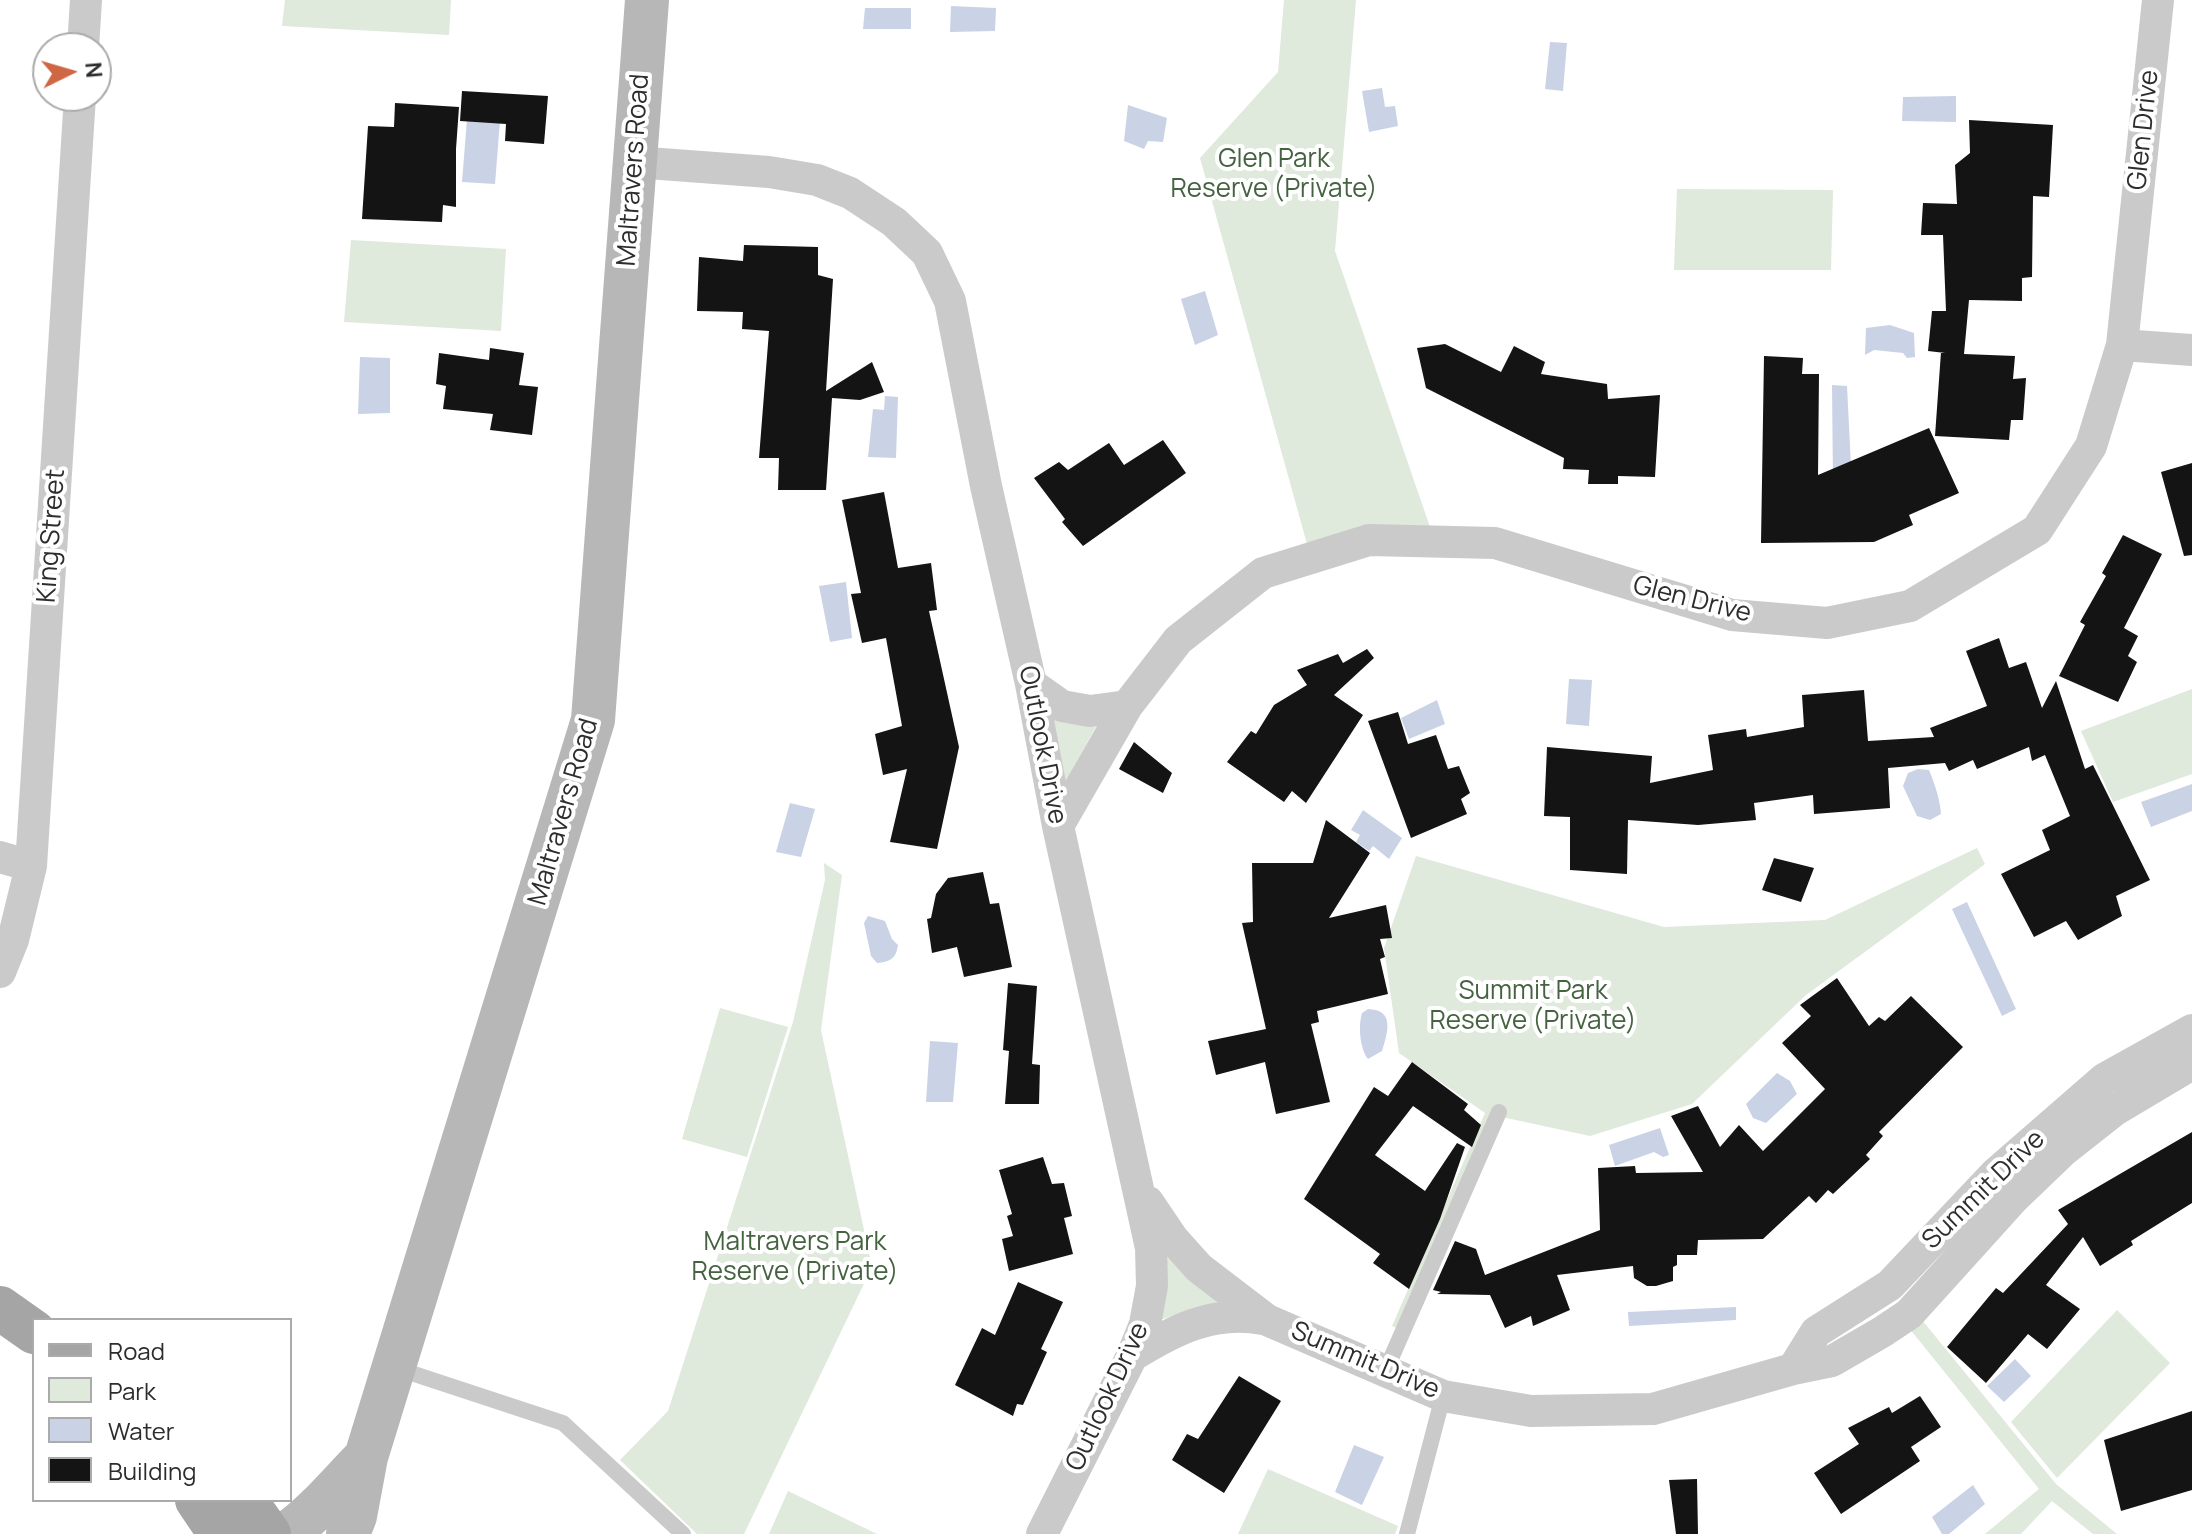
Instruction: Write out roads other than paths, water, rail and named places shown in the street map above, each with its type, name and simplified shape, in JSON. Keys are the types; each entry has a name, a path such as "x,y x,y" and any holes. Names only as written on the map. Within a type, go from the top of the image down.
{"main road":[{"path":"0,1308 32,1331"},
{"path":"198,1502 220,1534"},
{"path":"247,1502 284,1534"}],"street":[{"path":"84,32 86,0"},
{"name":"Maltravers Road","path":"348,1534 355,1516 366,1457 593,720 647,0"},
{"name":"Glen Drive","path":"1058,826 1127,706 1178,640 1263,573 1369,540 1495,543 1732,615 1827,623 1910,606 2037,530 2091,446 2122,345 2158,0"},
{"name":"King Street","path":"0,972 13,940 31,866 79,112"},
{"name":"Outlook Drive","path":"634,162 769,172 817,180 850,193 894,222 927,253 950,301 1058,826 1151,1248 1152,1286 1145,1324 1132,1356 1042,1534"},
{"path":"2122,345 2192,350"},
{"path":"1031,684 1062,706 1090,711 1127,706"},
{"path":"0,857 31,866"},
{"name":"Summit Drive","path":"1793,1369 1816,1332 1890,1285 1996,1173 2104,1079 2192,1030"},
{"name":"Summit Drive","path":"1138,1186 1173,1239 1199,1268 1267,1320 1385,1372 1443,1396 1531,1411 1653,1409 1832,1361 1909,1314 2013,1199 2063,1151 2115,1110 2192,1064"},
{"name":"Summit Drive","path":"1132,1356 1167,1335 1223,1316 1267,1320"},
{"name":"Maltravers Road","path":"284,1534 314,1513 366,1457"}],"lane":[{"path":"1385,1372 1499,1112"},
{"path":"394,1368 563,1423 683,1534"},
{"path":"1407,1534 1443,1396"}],"water":[{"path":"951,6 996,8 995,31 950,32"},
{"path":"865,8 911,8 911,29 863,29"},
{"path":"1550,42 1567,43 1563,91 1545,89"},
{"path":"1382,88 1385,107 1395,106 1398,126 1369,132 1362,91"},
{"path":"1956,96 1956,122 1902,121 1903,97"},
{"path":"1128,105 1167,118 1163,142 1148,141 1144,149 1124,141"},
{"path":"467,119 500,121 495,184 462,182"},
{"path":"1205,291 1218,335 1195,345 1181,299"},
{"path":"1890,325 1914,333 1915,357 1874,350 1865,355 1866,328"},
{"path":"360,357 390,358 390,413 358,414"},
{"path":"1832,385 1847,386 1852,486 1833,486"},
{"path":"885,396 898,397 896,458 868,457 873,409 884,410"},
{"path":"846,582 852,638 830,642 819,586"},
{"path":"1569,679 1592,680 1589,726 1566,724"},
{"path":"1437,700 1445,724 1409,739 1401,718"},
{"path":"1918,769 1929,770 1938,797 1941,814 1930,820 1917,816 1903,786 1908,773"},
{"path":"2192,784 2192,811 2151,827 2141,802"},
{"path":"790,803 815,809 801,857 776,852"},
{"path":"1363,810 1402,838 1389,859 1373,846 1369,851 1356,842 1360,835 1351,830"},
{"path":"1967,902 2016,1009 2002,1016 1952,909"},
{"path":"868,916 885,921 892,939 898,945 896,953 889,960 877,963 871,956 864,923"},
{"path":"1368,1009 1382,1013 1387,1023 1382,1051 1368,1059 1360,1031 1362,1013"},
{"path":"930,1041 958,1043 953,1102 926,1102"},
{"path":"1777,1073 1790,1081 1797,1094 1766,1123 1753,1118 1746,1104"},
{"path":"1660,1128 1669,1155 1663,1157 1654,1152 1615,1166 1609,1145"},
{"path":"1736,1307 1736,1320 1629,1326 1628,1312"},
{"path":"2015,1359 2031,1376 2004,1402 1987,1386"},
{"path":"1354,1445 1384,1457 1362,1505 1335,1492"},
{"path":"1973,1485 1985,1504 1949,1534 1942,1534 1932,1517"}],"park label":[{"name":"Glen Park Reserve (Private)","path":"1274,175"},
{"name":"Summit Park Reserve (Private)","path":"1533,1007"},
{"name":"Maltravers Park Reserve (Private)","path":"795,1258"}]}
